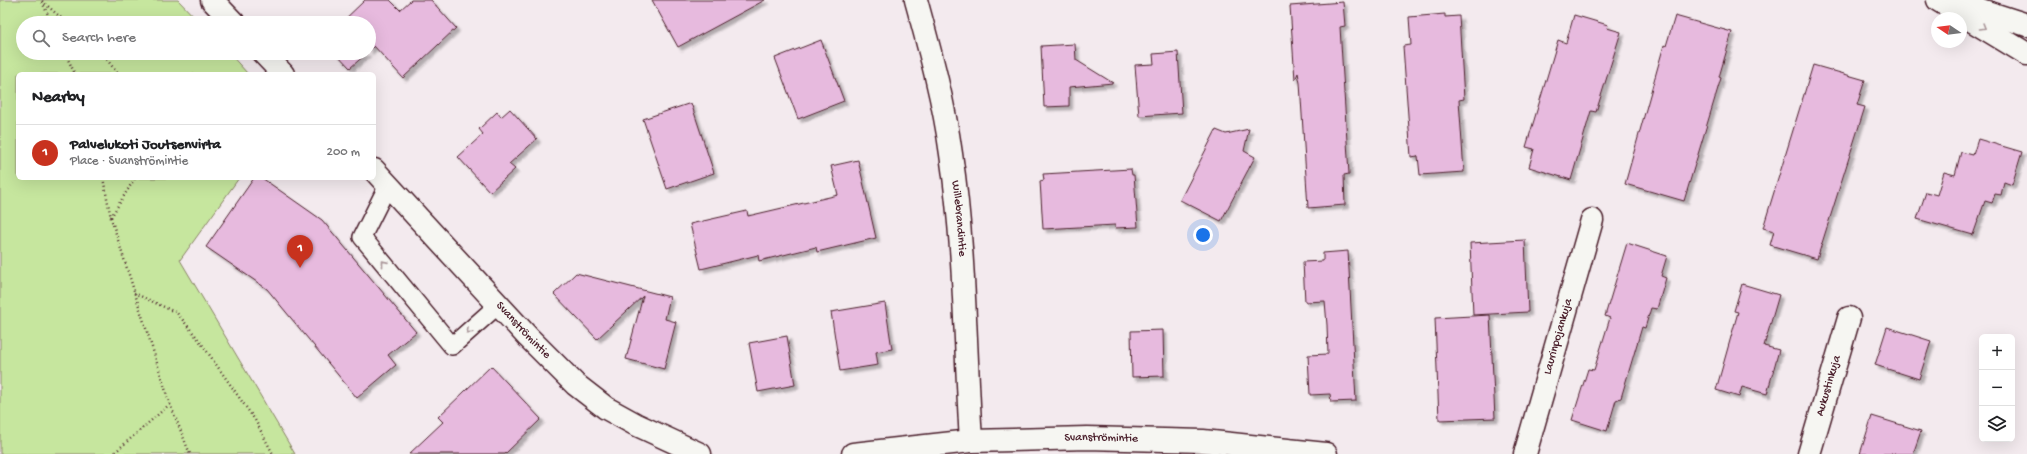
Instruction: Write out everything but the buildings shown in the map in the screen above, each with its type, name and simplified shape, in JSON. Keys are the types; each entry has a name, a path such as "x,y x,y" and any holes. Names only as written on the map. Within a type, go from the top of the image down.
{"street":[{"path":"212,0 227,16"},
{"name":"Willebrandintie","path":"916,0 935,70 951,152 958,208 970,441"},
{"path":"1938,0 2027,54"},
{"path":"1949,0 2027,25"},
{"path":"269,60 280,72"},
{"name":"Svanströmintie","path":"381,178 498,305 576,384 606,408 667,440 700,454"},
{"name":"Laurinpojankuja","path":"1525,454 1592,220"},
{"name":"Aukustinkuja","path":"1809,454 1849,318"},
{"name":"Svanströmintie","path":"853,454 970,441 1087,438 1203,441 1326,454"}],"lane":[{"path":"381,178 362,237 452,346 498,305"}],"path":[{"path":"41,0 49,16"},
{"path":"41,0 59,16"},
{"path":"68,60 74,72"},
{"path":"107,60 116,72"},
{"path":"103,180 110,218 170,404 190,454"},
{"path":"110,218 134,180"},
{"path":"134,293 177,313 199,340 255,420 273,454"},
{"path":"113,454 170,404"}],"green space":[{"path":"0,0 178,0 193,16 16,16 16,60 235,60 246,72 16,72 16,180 238,180 180,260 295,454 0,454"}],"place":[{"name":"Palvelukoti Joutsenvirta","path":"300,268"}]}
